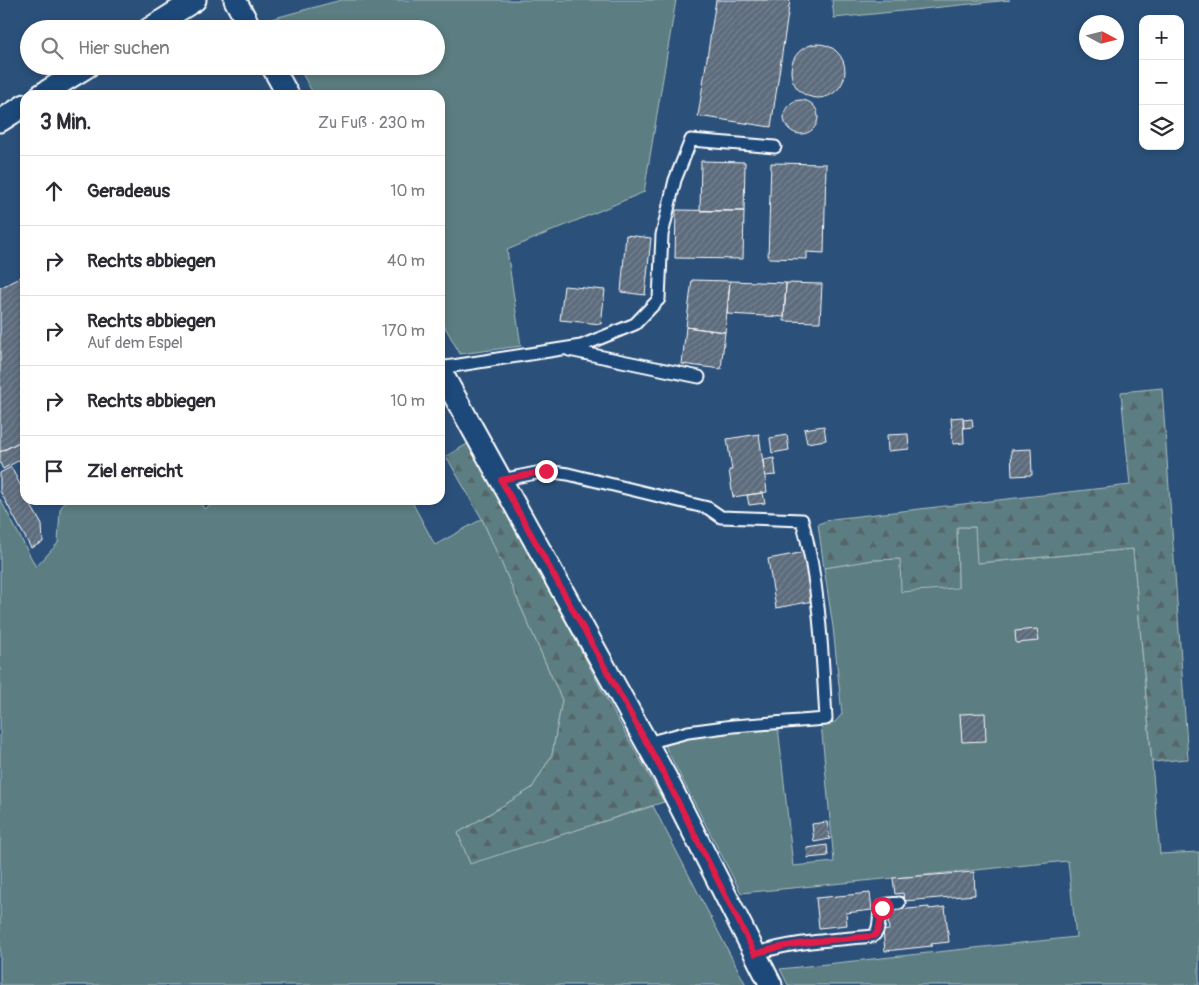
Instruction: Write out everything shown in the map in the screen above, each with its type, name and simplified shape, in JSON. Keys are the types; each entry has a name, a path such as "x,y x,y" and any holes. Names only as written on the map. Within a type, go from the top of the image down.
{"street":[{"path":"163,20 195,0"},
{"path":"235,0 246,20"},
{"path":"49,90 73,75"},
{"path":"277,75 285,90"},
{"path":"0,121 20,108"},
{"path":"445,378 647,743 771,985"}],"lane":[{"path":"445,368 581,346 636,324 659,299 662,235 675,180 691,140 775,147"},
{"path":"562,348 699,377"},
{"path":"501,480 546,471 554,472 708,508 722,517 802,520 820,612 826,719 733,726 688,732 647,743"},
{"path":"755,954 793,944 874,936 879,929 884,905 899,903"}],"green space":[{"path":"341,0 676,0 644,192 507,250 521,346 460,354 445,327 445,90 311,90 303,75 445,75 445,20 271,19"},
{"path":"832,0 1010,0 834,18"},
{"path":"1162,388 1188,759 1152,762 1133,549 977,563 975,527 957,527 958,588 901,592 900,559 873,560 824,568 818,524 832,519 1130,485 1121,392"},
{"path":"471,442 613,711 664,802 470,864 458,833 532,788 552,755 562,700 482,519 446,456"},
{"path":"0,499 36,567 58,543 60,510 62,505 202,505 204,509 212,505 414,505 435,545 482,519 562,700 552,755 532,788 458,833 470,863 653,806 746,985 0,985"},
{"path":"957,527 976,527 978,563 1133,549 1160,854 1199,852 1199,985 788,985 780,969 1076,937 1068,861 741,893 665,746 678,740 706,733 778,726 793,866 834,862 821,723 835,722 842,714 833,627 824,568 873,560 900,559 958,588"}],"building":[{"path":"716,0 790,0 771,127 698,116"},
{"path":"818,44 828,46 837,52 843,61 845,71 843,81 837,90 828,96 818,98 808,96 799,90 793,81 791,71 793,61 799,52 808,46"},
{"path":"801,100 808,101 813,105 817,110 817,124 813,129 808,133 801,134 794,133 789,129 785,124 784,117 785,110 789,105 794,101"},
{"path":"701,161 745,162 744,211 700,211"},
{"path":"771,163 826,164 824,253 807,252 807,259 768,258"},
{"path":"676,210 744,211 743,259 675,258"},
{"path":"626,235 651,238 645,295 621,292"},
{"path":"20,278 20,442 0,452 0,288"},
{"path":"692,280 730,281 725,332 686,327"},
{"path":"730,281 786,283 784,317 727,314"},
{"path":"786,283 822,284 820,322 784,321"},
{"path":"564,286 605,290 601,324 560,320"},
{"path":"686,327 725,332 721,369 682,364"},
{"path":"963,417 964,443 953,444 951,418"},
{"path":"972,419 973,427 964,428 963,420"},
{"path":"824,426 826,440 807,443 804,429"},
{"path":"759,434 767,492 733,497 729,470 732,470 727,439"},
{"path":"908,434 909,449 888,451 887,435"},
{"path":"787,435 789,450 772,453 770,438"},
{"path":"20,442 20,460 3,469 0,463 0,452"},
{"path":"1031,449 1032,475 1012,476 1011,450"},
{"path":"774,458 776,475 765,476 763,460"},
{"path":"11,467 20,484 20,505 31,505 42,525 43,542 31,548 0,491 0,473"},
{"path":"763,493 765,503 749,505 747,495"},
{"path":"805,552 813,601 776,608 768,559"},
{"path":"1037,629 1039,641 1016,643 1015,631"},
{"path":"985,713 986,741 962,742 960,714"},
{"path":"827,822 830,839 814,842 812,824"},
{"path":"827,845 828,856 808,858 807,848"},
{"path":"974,872 975,895 904,901 903,893 895,894 893,878"},
{"path":"870,893 872,910 846,913 847,925 819,928 816,898"},
{"path":"929,907 929,909 945,907 949,942 931,944 932,946 885,951 883,931 889,930 887,911"}],"route":[{"path":"546,471 501,480 665,776 755,954 793,944 874,936 879,929 882,908"}]}
